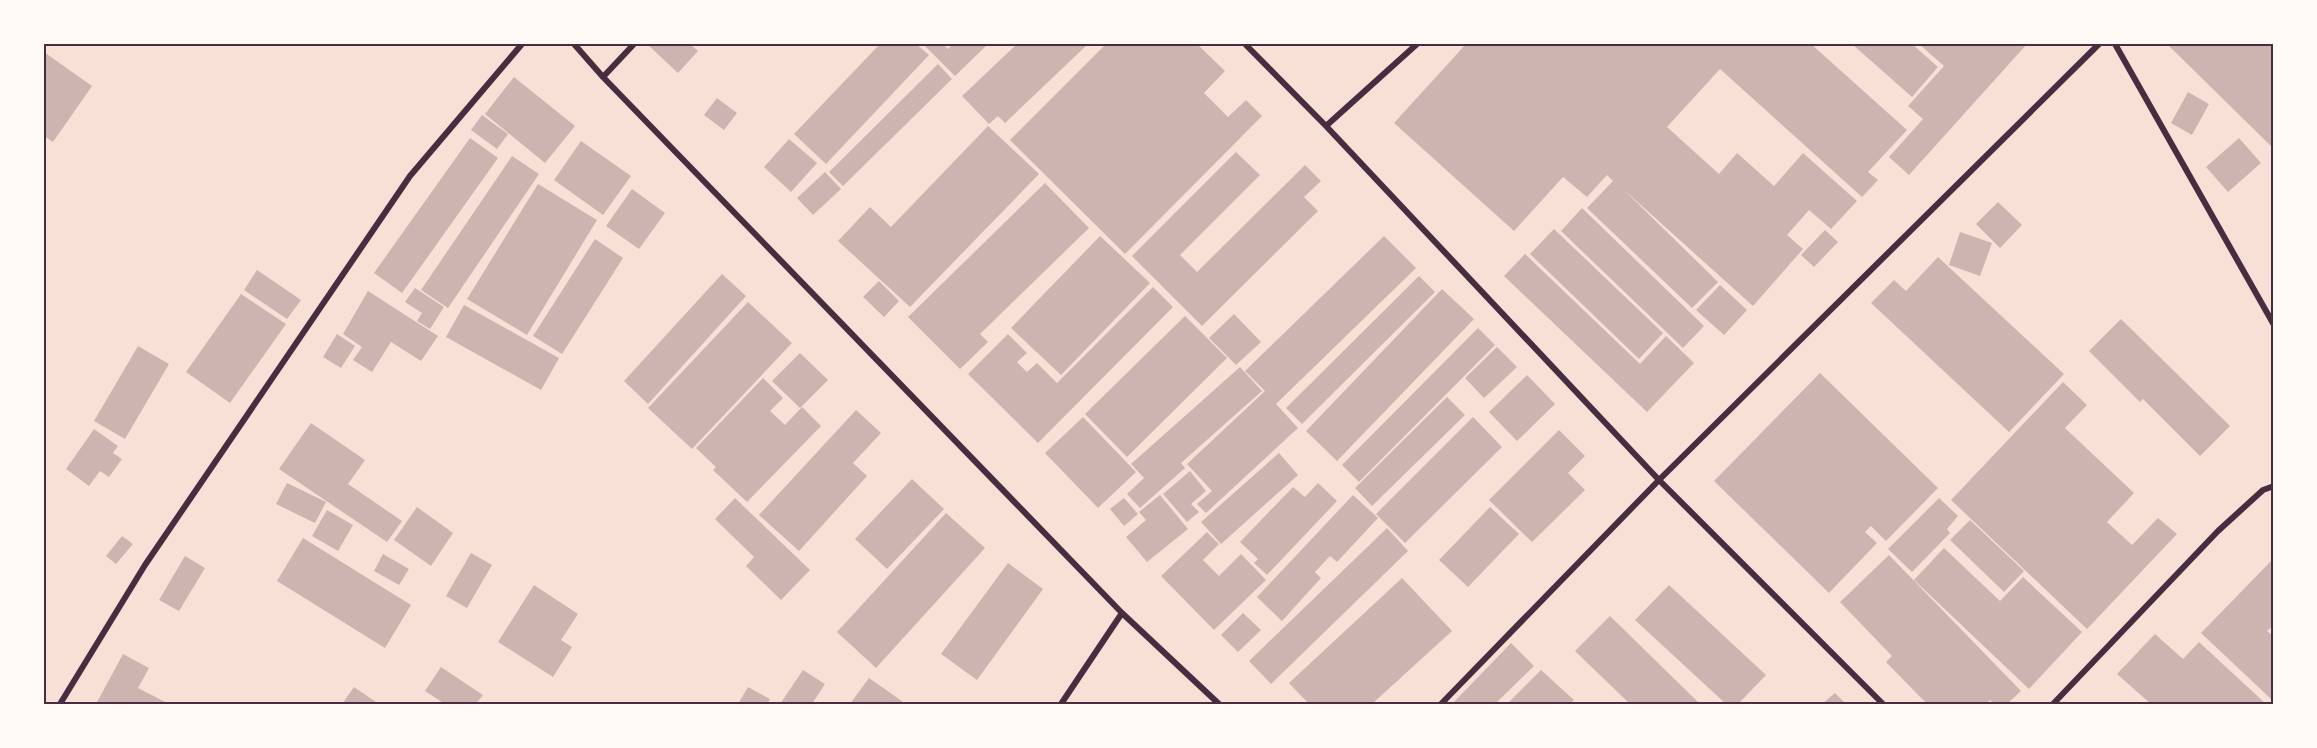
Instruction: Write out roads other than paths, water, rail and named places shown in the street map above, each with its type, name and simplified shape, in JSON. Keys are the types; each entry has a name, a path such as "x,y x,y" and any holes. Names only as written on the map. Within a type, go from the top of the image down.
{"street":[{"path":"60,705 146,565 410,176 522,44"},
{"path":"574,44 603,77 1122,613 1219,705"},
{"path":"603,77 634,44"},
{"path":"1245,44 1326,126 1659,480 1883,705"},
{"path":"1326,126 1417,44"},
{"path":"1441,705 1659,480 2099,44"},
{"path":"2115,44 2274,325"},
{"path":"2053,705 2218,531 2263,490 2274,486"},
{"path":"1061,705 1122,613"}]}
